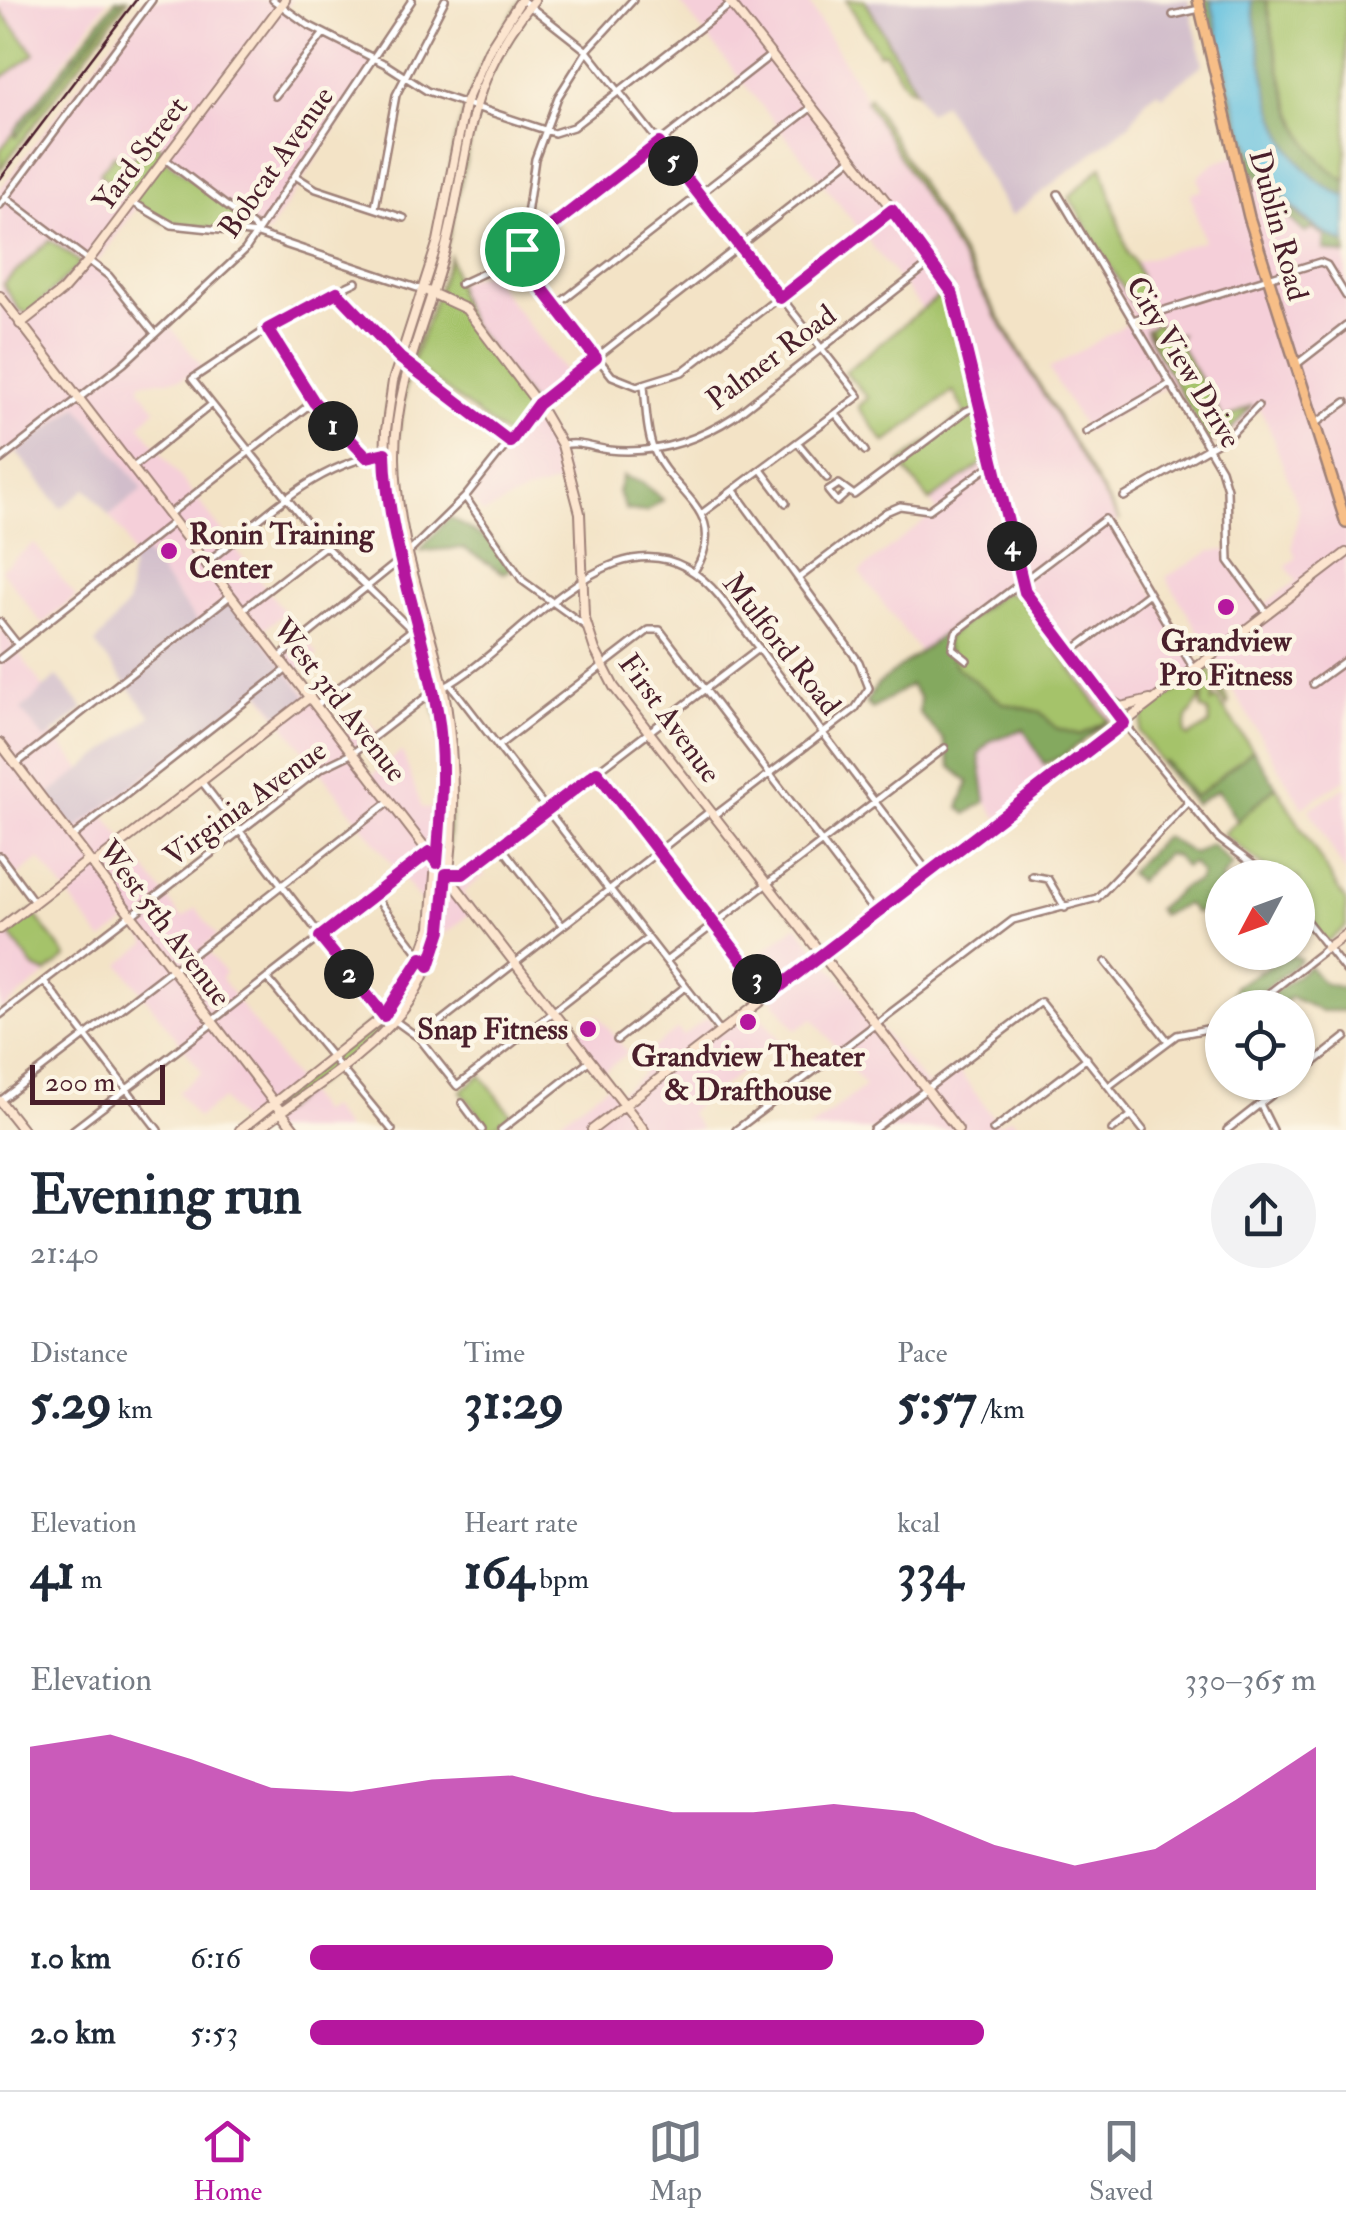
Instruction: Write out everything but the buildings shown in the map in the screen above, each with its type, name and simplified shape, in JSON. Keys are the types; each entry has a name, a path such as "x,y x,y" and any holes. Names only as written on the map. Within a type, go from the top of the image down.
{"main road":[{"path":"240,1130 339,1067 394,1020 429,966 441,930 452,780 442,688 408,553 390,453 469,105 489,50 527,1"},
{"name":"Yard Street","path":"20,324 62,291 88,261 279,2"},
{"path":"729,2 933,261 952,292 1022,582 1124,723"},
{"name":"Dublin Road","path":"1195,3 1293,367 1346,524"},
{"path":"257,1130 330,1060 384,1016 422,957 433,920 442,688 419,637 400,561 388,404 400,358 427,291"},
{"name":"First Avenue","path":"427,291 466,309 538,404 562,446 580,513 580,582 587,627 602,666 958,1130"},
{"name":"West 3rd Avenue","path":"0,296 644,1130"},
{"path":"592,1130 1346,554"},
{"path":"1098,690 1121,707 1154,699"},
{"path":"0,928 313,702"},
{"name":"West 5th Avenue","path":"0,742 4,755 16,764 72,836 295,1130"},
{"path":"1327,948 1346,934"},
{"path":"0,1101 22,1130"}],"street":[{"path":"0,206 152,0"},
{"name":"Bobcat Avenue","path":"0,460 112,372 153,331 216,280 258,234 412,0"},
{"path":"374,208 392,107 445,0"},
{"path":"633,0 587,51 558,97 544,130 522,249 531,274 596,358 618,380 644,385 682,372 892,210"},
{"path":"527,1 587,51 859,396 701,514 653,450 644,385"},
{"path":"279,2 324,34 405,77 469,105 544,130 570,129 729,2"},
{"path":"1174,15 1195,3"},
{"path":"275,96 324,34"},
{"path":"460,284 488,273 522,249 771,55"},
{"path":"556,306 812,107"},
{"path":"279,658 400,561 465,496 538,404 852,158"},
{"name":"First Avenue","path":"165,159 258,234"},
{"path":"297,177 316,189 404,218"},
{"name":"City View Drive","path":"1058,194 1208,448 1228,489 1229,561 1267,613"},
{"path":"6,198 116,284 153,331"},
{"name":"First Avenue","path":"132,202 172,225 258,234 427,291"},
{"name":"Palmer Road","path":"562,446 574,442 608,450 653,450 720,426 933,261"},
{"path":"1133,320 1324,262 1346,296"},
{"path":"356,282 192,376 324,546 409,632 419,637"},
{"path":"337,292 408,365 510,442"},
{"path":"1293,367 1346,326"},
{"path":"268,329 314,402 367,457"},
{"path":"1086,432 1170,384"},
{"path":"0,659 314,402"},
{"path":"1313,426 1346,402"},
{"path":"132,468 211,405"},
{"path":"847,494 854,495 978,406"},
{"path":"1124,497 1236,430 1258,406"},
{"path":"836,414 865,451"},
{"path":"798,442 827,478"},
{"path":"206,563 328,470 390,453"},
{"path":"799,578 886,512 900,506 930,510 992,464"},
{"path":"762,471 786,502"},
{"path":"418,1038 658,851 770,774 861,704 868,688 863,668 735,492"},
{"path":"465,496 523,581 587,627"},
{"name":"Mulford Road","path":"701,514 705,546 694,572 712,588 759,648 928,872"},
{"path":"967,660 952,648 956,632 1105,518 1194,669"},
{"path":"242,610 324,546"},
{"name":"Virginia Avenue","path":"0,1015 320,768 353,753 580,582 610,564 636,558 666,560 694,572"},
{"path":"1070,653 1149,592"},
{"path":"16,764 231,595"},
{"path":"0,622 18,645"},
{"path":"498,746 649,630 662,632 876,912"},
{"path":"313,702 409,632"},
{"path":"446,874 463,874 759,648"},
{"path":"1313,684 1346,660"},
{"path":"72,836 288,669"},
{"path":"442,688 498,746 720,1032"},
{"path":"1124,723 1222,842 1246,860"},
{"path":"666,961 945,748"},
{"path":"597,772 769,995"},
{"path":"202,782 384,1016 418,1038 458,1086 648,938"},
{"path":"0,1101 390,801"},
{"path":"736,1130 1013,920 1097,898 1188,802"},
{"path":"500,846 562,926"},
{"path":"74,1130 429,852"},
{"path":"0,856 34,902"},
{"path":"1032,876 1048,879 1065,908"},
{"path":"374,895 429,966"},
{"path":"1315,932 1346,972"},
{"path":"1273,990 1327,948"},
{"path":"1106,962 1168,1041"},
{"path":"267,978 330,1060 392,1130"},
{"path":"44,981 158,1130"},
{"path":"617,1040 686,986"},
{"path":"873,1130 1042,1002 1143,1130"},
{"path":"1110,1086 1168,1041 1183,1033 1205,1029"},
{"path":"1315,1062 1346,1038"},
{"path":"994,1130 1087,1058"},
{"path":"500,1130 590,1060"},
{"path":"1227,1130 1265,1100"},
{"path":"462,1104 482,1130"},
{"path":"1260,1104 1273,1130"},
{"path":"1112,1130 1132,1114"}],"shaded area":[{"path":"0,0 108,0 0,150 0,79 35,54 0,10"},
{"path":"144,0 292,0 285,9 378,64 267,234 138,205 99,260 80,260 50,240 3,284 81,263 98,264 120,284 154,330 166,321 204,369 180,379 141,382 140,389 156,409 140,425 285,613 261,631 280,655 303,636 318,655 293,675 341,737 366,717 379,733 353,754 371,776 402,751 422,808 447,811 444,858 459,877 476,864 485,875 462,893 474,910 446,934 258,691 103,813 182,918 196,908 217,936 204,947 225,973 221,978 320,1113 329,1107 346,1130 246,1130 223,1099 197,1118 178,1092 202,1072 120,964 147,943 130,920 102,940 40,859 15,878 0,858 0,625 45,690 22,709 53,734 82,770 46,797 258,688 306,697 198,623 142,550 132,557 125,536 109,516 143,489 77,406 0,465 0,189"},
{"path":"678,0 807,0 1076,450 1117,520 1113,525 1201,672 1144,714 1109,721 1018,595 1002,589 920,652 859,572 937,511 930,501 986,461 950,288 922,309"},
{"path":"865,0 1188,0 1203,64 1162,96 1159,91 1146,100 1129,125 1011,216 943,103 928,113"},
{"path":"1241,153 1245,167 1254,173 1276,206 1325,236 1328,252 1346,255 1346,779 1302,807 1166,577 1211,551 1228,550 1229,561 1262,606 1296,581 1286,566 1296,558 1292,547 1299,509 1267,422 1258,407 1236,430 1208,448 1170,384 1086,432 1049,369 1133,320 1104,272 1204,241 1190,194 1202,190 1198,177 1213,163"},
{"path":"488,273 570,378 532,404 471,325 460,300 457,282"},
{"path":"78,406 143,489 109,516 87,488 61,508 17,453"},
{"path":"533,416 541,417 569,480 524,493 483,514 470,497"},
{"path":"34,543 76,597 42,624 1,569"},
{"path":"142,549 198,623 230,598 307,697 281,718 258,689 72,832 46,797 151,716 95,644 128,604 132,557"},
{"path":"57,676 84,709 45,740 21,710"},
{"path":"1017,728 1030,735 1038,756 1055,776 998,819 986,801 979,754 990,741"},
{"path":"1346,787 1346,874 1309,809"},
{"path":"31,910 68,958 0,1011 0,933"},
{"path":"797,925 928,1087 955,1066 999,1125 1011,1117 1021,1130 808,1130 865,1086 813,1018 796,1030 746,964"},
{"path":"755,1007 781,1042 689,1112 701,1130 547,1130 609,1084 617,1094 643,1074 634,1062 678,1029 683,1036 708,1017 720,1033"},
{"path":"598,1015 628,1053 601,1074 571,1036"}],"green space":[{"path":"116,0 123,0 16,137 15,130"},
{"path":"123,0 128,0 0,170 0,150"},
{"path":"521,0 534,0 483,84 449,236 409,365 395,453 404,533 439,668 453,780 446,874 429,966 386,1029 257,1130 240,1130 396,1002 429,935 441,821 440,728 410,605 385,467 388,404 436,248 455,139 480,68"},
{"path":"846,0 865,0 916,91 906,86 884,52 879,54"},
{"path":"1202,0 1211,0 1237,106 1266,175 1287,204 1313,227 1346,243 1346,255 1324,250 1325,236 1312,228 1305,233 1276,206 1255,173 1245,167"},
{"path":"1251,0 1266,0 1281,75 1298,125 1326,166 1346,181 1346,197 1320,182 1300,163 1285,140 1267,86"},
{"path":"1266,0 1346,0 1346,181 1326,166 1298,125 1281,75"},
{"path":"0,10 35,54 0,79"},
{"path":"869,97 1120,521 866,101"},
{"path":"149,138 164,149 160,155 253,226 258,234 162,222 99,174 114,155 127,165"},
{"path":"1102,166 1128,254 1141,282 1142,312 1135,309 1069,197"},
{"path":"50,240 81,263 29,314 19,310 3,284"},
{"path":"450,256 460,301 471,325 532,404 508,437 412,364"},
{"path":"950,287 986,461 930,501 900,463 965,413 953,391 885,443 858,407 868,398 845,372"},
{"path":"1158,322 1164,335 1181,334 1178,342 1222,417 1228,418 1252,405 1230,431 1209,443 1147,334 1145,328 1155,341 1148,329"},
{"path":"623,476 643,483 663,500 646,512 626,510 618,492"},
{"path":"449,517 496,545 511,569 504,573 463,548 420,551"},
{"path":"1002,589 947,637 945,643 956,667 1003,703 1040,712 1056,728 1080,735 1109,721 1063,756 1044,764 1024,729 990,741 979,754 986,801 966,814 959,807 969,782 951,767 943,739 919,713 920,698 910,685 872,709 866,703 877,685"},
{"path":"1004,592 1018,595 1109,721 1080,735 1056,728 1040,712 1003,703 956,667 945,643 947,637"},
{"path":"1208,667 1229,702 1227,706 1214,687 1212,702 1216,698 1253,750 1195,798 1165,761 1162,764 1140,732 1144,714 1192,679 1202,697 1187,718 1185,734 1188,737 1210,724 1208,712 1201,708 1204,692 1196,678"},
{"path":"1253,750 1276,786 1237,821 1218,790 1195,804 1162,764 1165,761 1195,797"},
{"path":"1276,786 1346,902 1346,927 1326,942 1315,927 1315,860 1256,860 1223,834"},
{"path":"1164,836 1194,854 1211,844 1227,860 1205,860 1205,911 1195,913 1187,904 1161,915 1157,910 1183,887 1198,881 1201,874 1192,863 1184,867 1175,856 1166,854 1138,882 1129,873"},
{"path":"32,911 67,957 46,973 34,968 7,931"},
{"path":"1262,970 1289,970 1264,990 1234,990"},
{"path":"1304,970 1312,970 1323,983 1346,989 1346,1011 1315,1008 1315,990 1277,990"},
{"path":"481,1075 511,1114 491,1130 461,1091"}],"water":[{"path":"1211,0 1251,0 1274,114 1300,163 1320,182 1346,197 1346,243 1322,232 1301,215 1256,156 1236,107"}],"railway":[{"path":"0,179 136,0"}],"place":[{"name":"Ronin Training Center","path":"169,551"},
{"name":"Grandview Pro Fitness","path":"1226,607"},
{"name":"Grandview Theater & Drafthouse","path":"748,1022"},
{"name":"Snap Fitness","path":"588,1029"}],"route":[{"path":"659,143 780,298 892,210 952,292 1025,592 1124,723 769,995 597,772 463,874 446,874 441,930 429,966 422,957 384,1016 320,937 429,852 437,863 440,728 395,540 385,453 367,457 334,426 309,396 268,329 296,310 337,292 364,325 400,358 510,442 538,404 596,358 531,274 522,249 659,143"}]}
